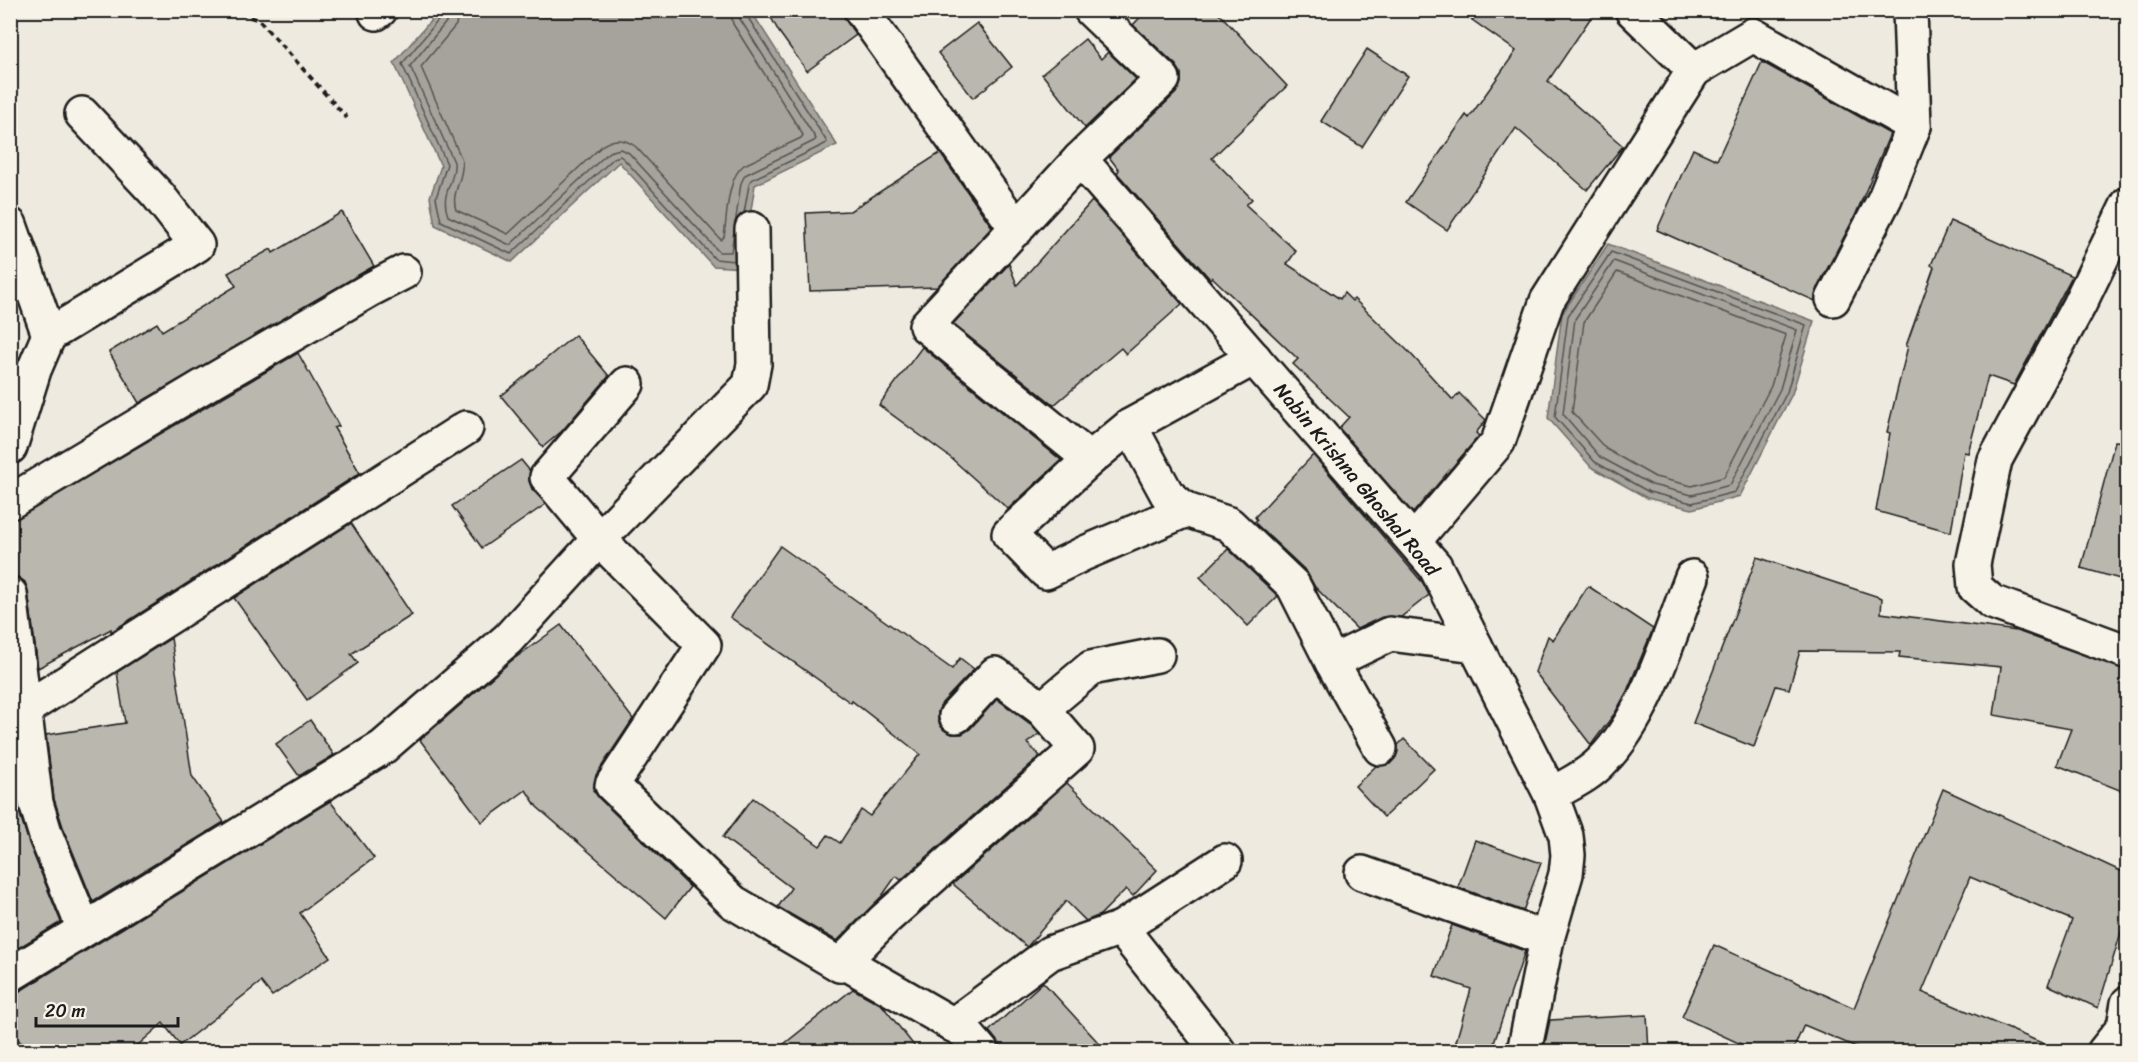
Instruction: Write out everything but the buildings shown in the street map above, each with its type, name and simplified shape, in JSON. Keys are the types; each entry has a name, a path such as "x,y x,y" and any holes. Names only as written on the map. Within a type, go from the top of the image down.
{"street":[{"path":"861,10 1017,229"},
{"path":"1090,459 926,326 1080,159 1163,79 1091,10"},
{"path":"1632,10 1694,70"},
{"path":"1833,299 1885,198 1914,126 1910,10"},
{"path":"1414,542 1498,442 1546,301 1694,70 1753,35 1914,126"},
{"path":"10,447 34,370 49,335 197,245 158,195 82,114"},
{"name":"Nabin Krishna Ghoshal Road","path":"1080,159 1435,566 1551,795 1566,836 1568,855 1566,873 1547,939 1524,1052"},
{"path":"2127,204 2079,305 1995,460 1973,564 1975,587 1992,602 2127,652"},
{"path":"10,225 49,335"},
{"path":"10,975 156,888 383,747 508,639 599,539 750,385 753,364 752,229"},
{"path":"10,501 217,378 404,272"},
{"path":"1186,510 1046,572 1009,534 1090,459 1130,426 1254,358"},
{"path":"627,384 547,477 599,539 704,645 612,784 733,902 840,965 846,963 964,1031 982,1052"},
{"path":"1130,426 1167,494 1186,510 1229,524 1293,585 1332,662 1380,748"},
{"path":"25,709 466,428"},
{"path":"1551,795 1600,764 1616,746 1646,694 1692,577"},
{"path":"10,594 36,803 46,836 84,929"},
{"path":"1332,662 1390,634 1475,645"},
{"path":"1042,709 1091,668 1157,655"},
{"path":"840,965 884,920 1077,749 1042,709 995,674 956,716"},
{"path":"953,1025 1050,953 1121,928 1225,861"},
{"path":"1362,873 1547,939"},
{"path":"1121,928 1219,1052"}],"path":[{"path":"230,10 259,20 347,118"}],"water":[{"path":"439,11 751,11 837,145 755,185 742,268 713,266 619,162 512,262 435,225 430,197 441,166 394,63"},
{"path":"1608,244 1814,321 1792,394 1740,496 1692,509 1647,498 1591,467 1548,418 1562,314"}]}
